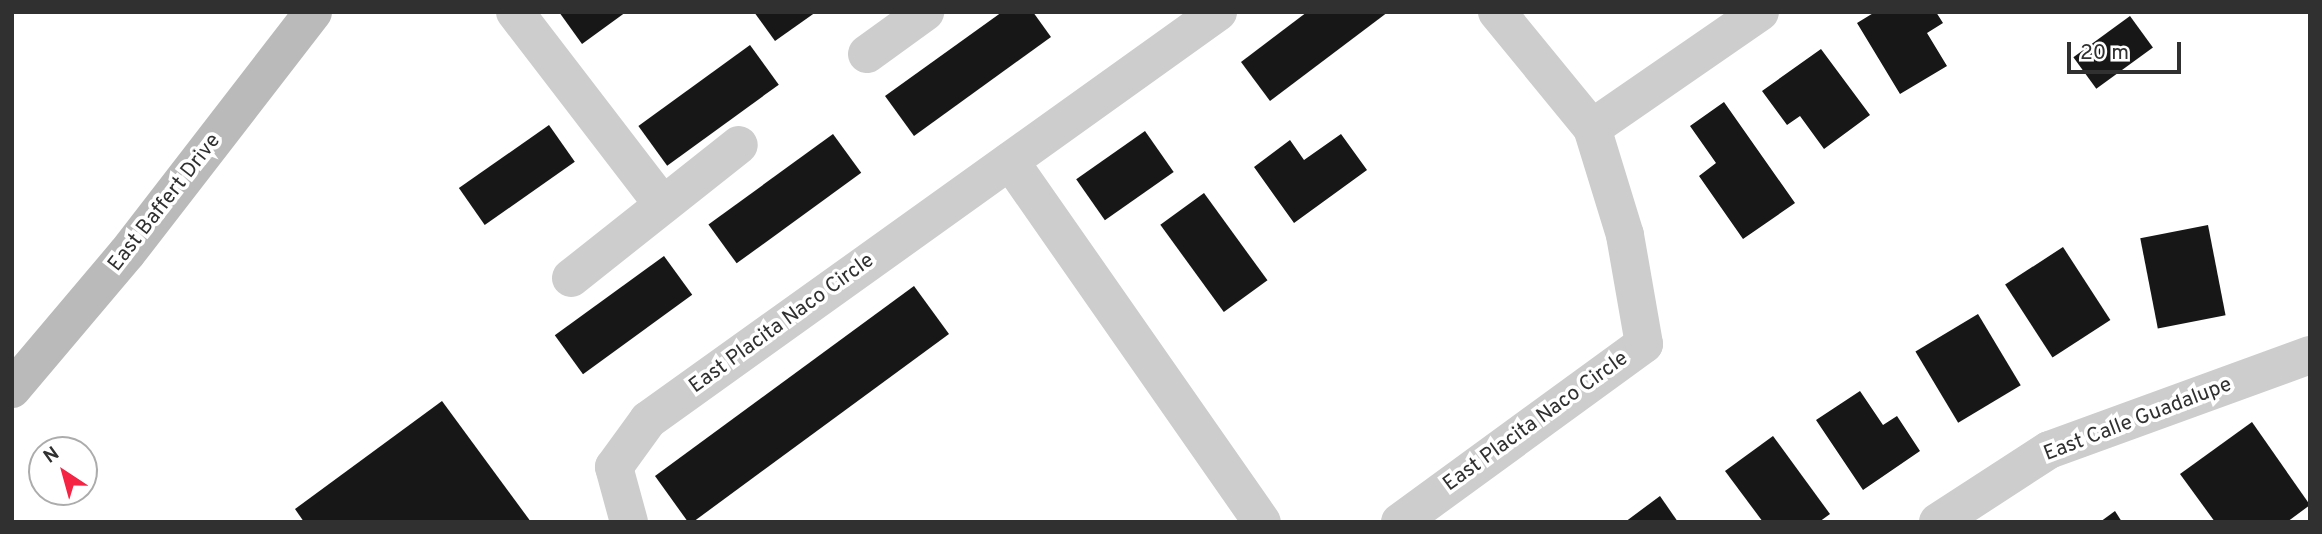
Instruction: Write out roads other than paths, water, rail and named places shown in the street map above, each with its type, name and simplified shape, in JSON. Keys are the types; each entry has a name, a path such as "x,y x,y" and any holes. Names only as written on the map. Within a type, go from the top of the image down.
{"street":[{"name":"East Baffert Drive","path":"12,389 127,253 313,12"},
{"path":"515,12 663,205"},
{"path":"867,54 925,12"},
{"name":"East Placita Naco Circle","path":"629,522 614,467 648,420 1218,12"},
{"name":"East Placita Naco Circle","path":"1400,522 1644,344 1625,235 1592,128 1497,12"},
{"path":"1592,128 1760,12"},
{"path":"571,278 739,145"},
{"path":"1010,161 1262,522"},
{"name":"East Calle Guadalupe","path":"1938,522 2049,450 2310,355"}]}
